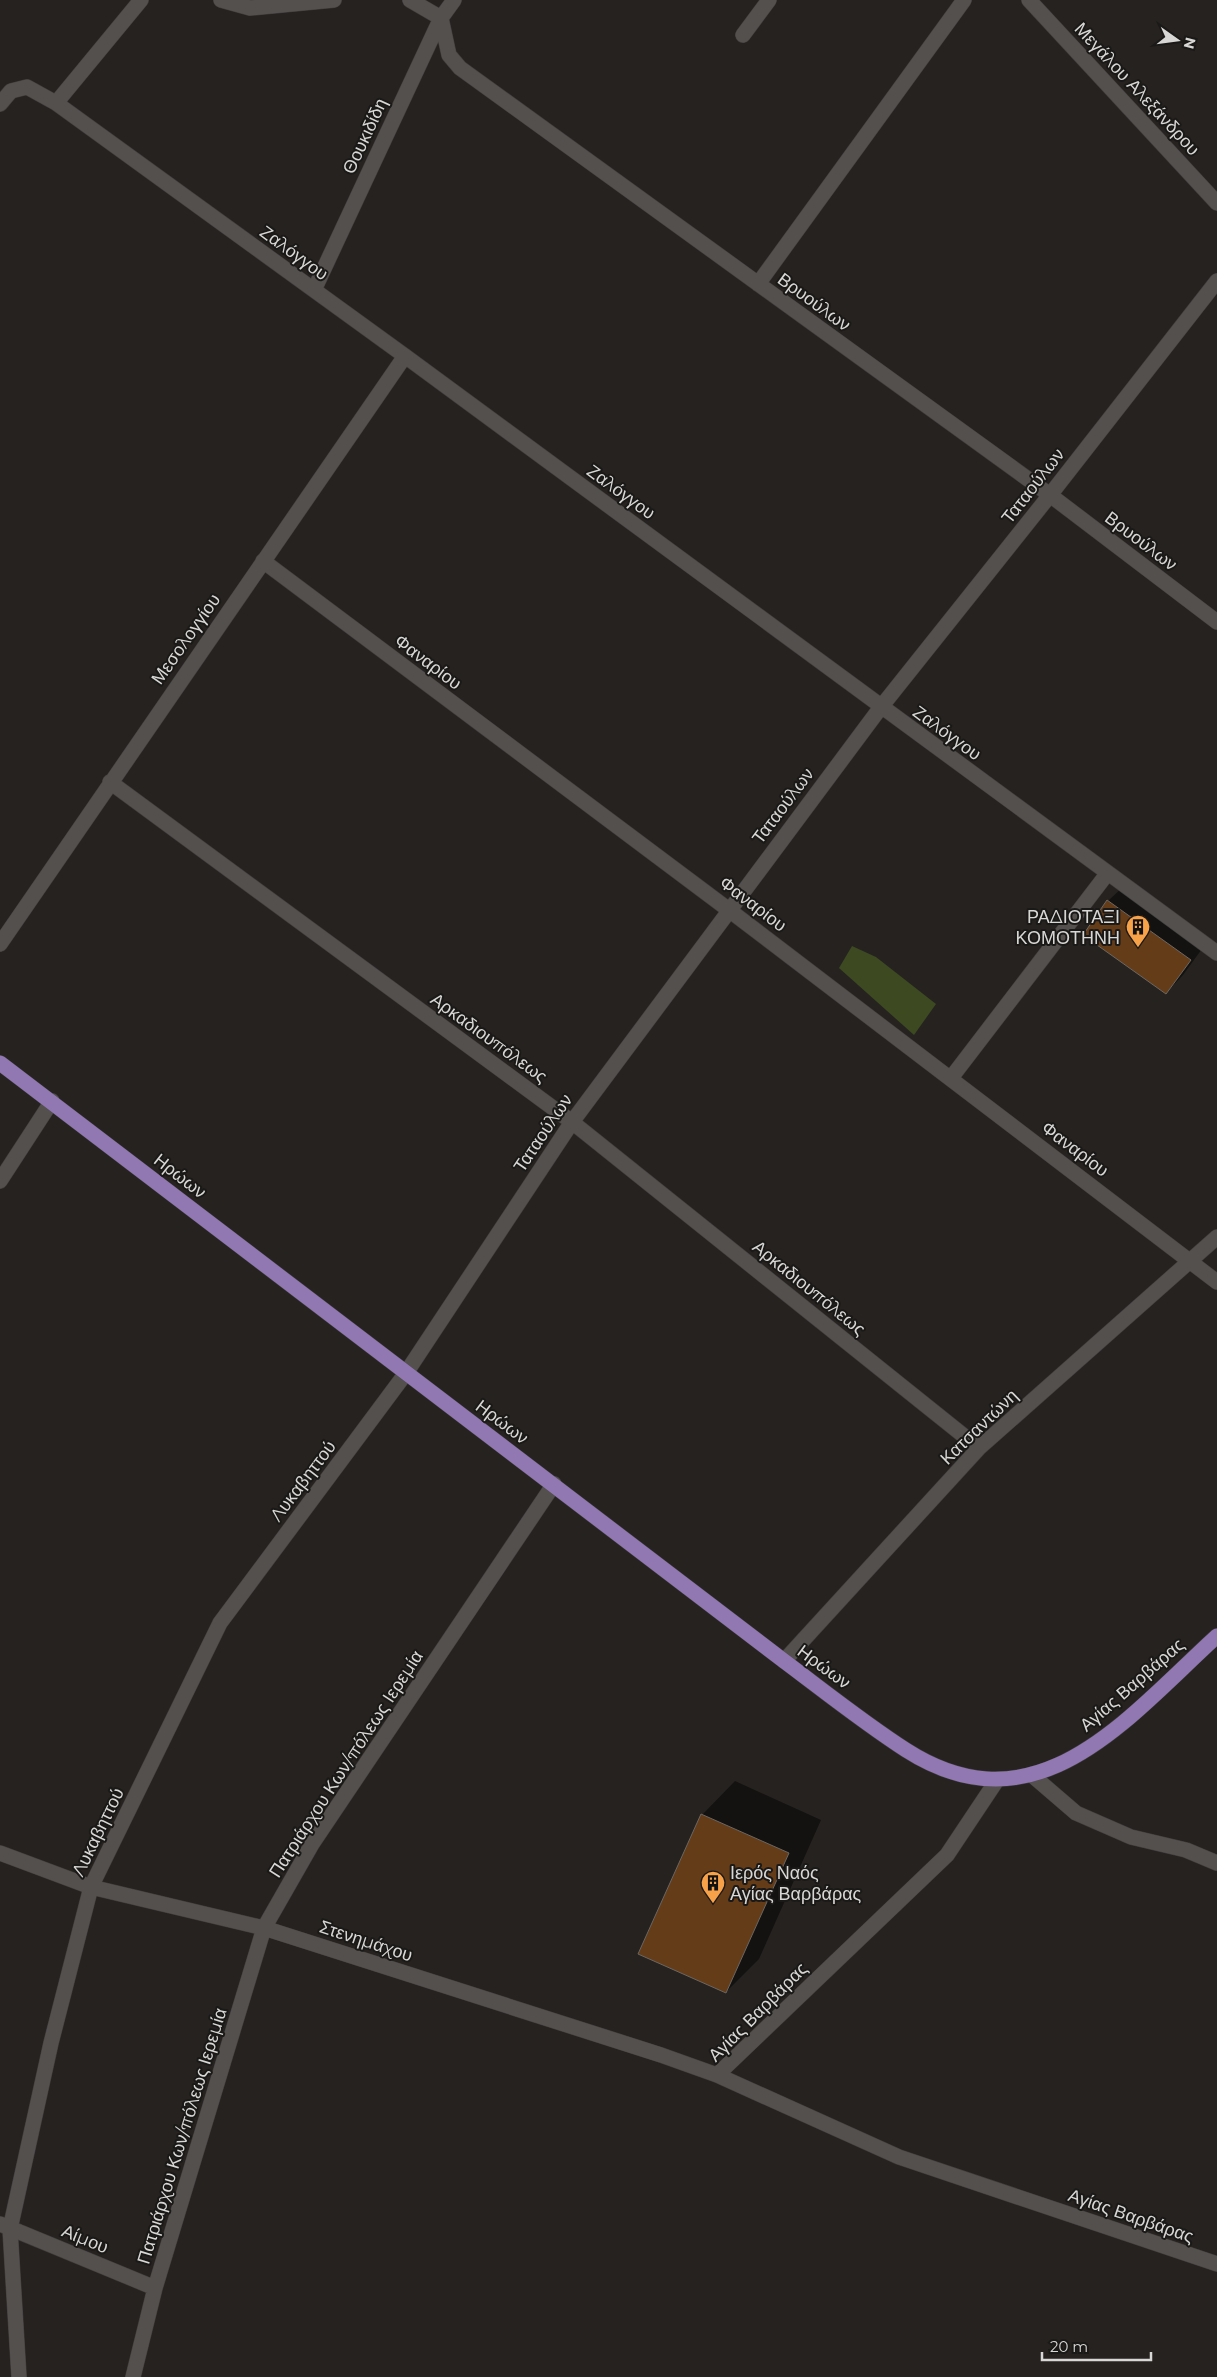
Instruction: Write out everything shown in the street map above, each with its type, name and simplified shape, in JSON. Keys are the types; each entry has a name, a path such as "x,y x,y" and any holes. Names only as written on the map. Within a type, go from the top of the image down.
{"main road":[{"name":"Ηρώων","path":"0,1063 784,1661 907,1750 965,1777 997,1780"},
{"name":"Αγίας Βαρβάρας","path":"997,1780 1033,1776 1075,1758 1115,1730 1217,1636"}],"street":[{"path":"56,103 141,0"},
{"path":"221,0 250,8 334,0"},
{"path":"410,0 441,18"},
{"name":"Θουκιδίδη","path":"314,290 441,18 454,0"},
{"path":"743,35 769,0"},
{"path":"758,284 964,0"},
{"name":"Μεγάλου Αλεξάνδρου","path":"1029,0 1217,203"},
{"name":"Βρυούλων","path":"441,18 449,55 460,68 1050,495 1217,622"},
{"name":"Ζαλόγγου","path":"0,104 11,91 27,88 56,103 405,356 1107,874 1217,953"},
{"name":"Ταταούλων","path":"406,1374 572,1122 729,910 880,707 1050,495 1217,281"},
{"name":"Μεσολογγίου","path":"0,944 405,356"},
{"name":"Φαναρίου","path":"262,561 729,910 1217,1282"},
{"name":"Αρκαδιουπόλεως","path":"110,782 572,1122 979,1448"},
{"path":"951,1078 1107,874"},
{"path":"0,1181 52,1101"},
{"name":"Κατσαντώνη","path":"784,1661 979,1448 1217,1237"},
{"name":"Λυκαβηττού","path":"19,2377 5,2226 91,1887 220,1623 406,1374"},
{"name":"Πατριάρχου Κων/πόλεως Ιερεμία","path":"133,2377 155,2288 264,1928 312,1844 554,1484"},
{"path":"1033,1776 1076,1813 1131,1837 1186,1850 1217,1863"},
{"name":"Αγίας Βαρβάρας","path":"997,1780 947,1855 717,2075 900,2157 1217,2264"},
{"name":"Στενημάχου","path":"0,1853 91,1887 264,1928 717,2075"},
{"name":"Αίμου","path":"5,2226 155,2288"}],"green space":[{"path":"852,946 876,957 936,1004 914,1035 839,968"}],"building":[{"name":"ΡΑΔΙΟΤΑΞΙ ΚΟΜΟΤΗΝΗ","path":"1107,900 1191,960 1166,994 1083,935"},
{"name":"Ιερός Ναός Αγίας Βαρβάρας","path":"701,1814 789,1853 726,1993 638,1954"}],"place":[{"name":"ΡΑΔΙΟΤΑΞΙ ΚΟΜΟΤΗΝΗ","path":"1138,948"},
{"name":"Ιερός Ναός Αγίας Βαρβάρας","path":"713,1904"}]}
